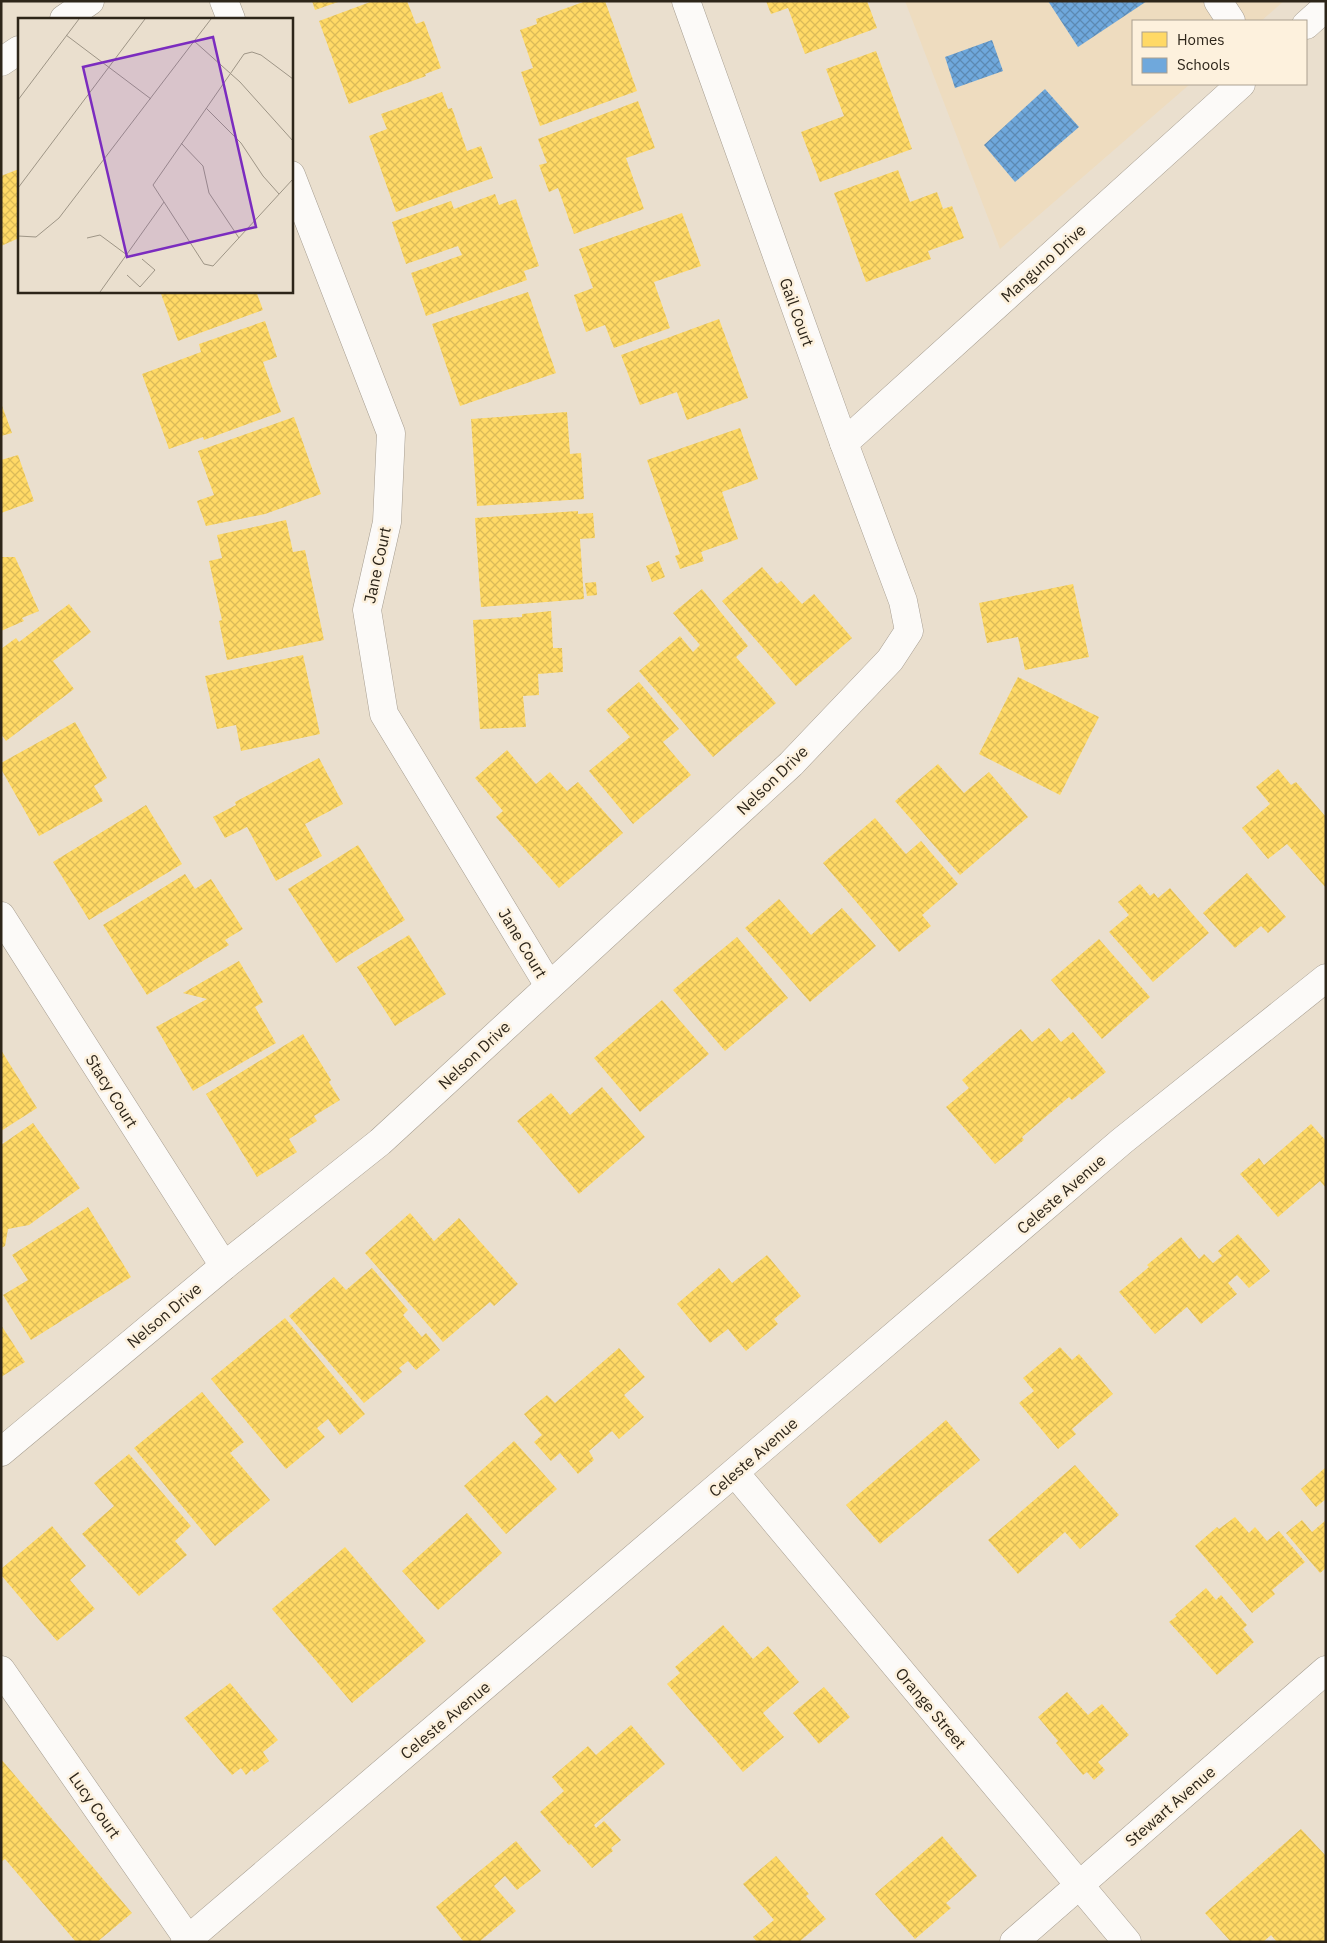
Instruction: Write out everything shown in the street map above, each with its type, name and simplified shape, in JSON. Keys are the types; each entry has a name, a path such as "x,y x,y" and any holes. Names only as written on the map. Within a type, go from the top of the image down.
{"street":[{"path":"65,18 90,1"},
{"path":"224,1 231,18"},
{"name":"Gail Court","path":"686,1 844,443 903,600 906,622"},
{"path":"1218,1 1230,20"},
{"path":"1,62 18,51"},
{"name":"Manguno Drive","path":"844,443 1240,85"},
{"name":"Jane Court","path":"292,178 391,433 387,522 367,610 384,714 549,986"},
{"name":"Nelson Drive","path":"1,1452 224,1266 380,1142 791,764 890,660 909,631 906,622"},
{"name":"Stacy Court","path":"1,916 224,1266"},
{"name":"Celeste Avenue","path":"187,1940 1122,1141 1326,978"},
{"name":"Orange Street","path":"735,1473 1127,1942"},
{"name":"Lucy Court","path":"1,1670 187,1940"},
{"name":"Stewart Avenue","path":"1014,1942 1326,1670"}],"shaded area":[{"path":"905,1 1284,1 1262,20 1132,20 1132,85 1189,85 1000,249"}],"building: Homes":[{"path":"312,1 338,1 338,2 315,10"},
{"path":"373,1 407,1 416,24 424,21 441,68 425,74 426,76 349,104 319,21"},
{"path":"586,1 605,1 637,91 540,126 521,72 533,68 520,30 537,24 536,19"},
{"path":"766,1 867,1 877,28 805,54 788,8 771,14"},
{"path":"876,51 912,149 820,182 801,132 844,116 826,69"},
{"path":"442,92 448,109 452,108 467,151 481,146 493,178 396,212 369,136 387,129 381,114"},
{"path":"638,101 655,148 626,158 644,209 574,234 558,188 549,192 539,165 547,163 538,139"},
{"path":"18,169 18,238 1,246 1,176"},
{"path":"898,170 910,202 937,192 943,209 952,206 964,238 928,251 931,259 866,282 834,193"},
{"path":"495,194 499,205 516,199 539,266 524,271 527,280 426,316 411,273 462,255 458,246 406,264 392,222 451,201 454,209"},
{"path":"682,213 701,266 654,282 670,328 614,348 605,325 586,332 574,295 593,288 579,249"},
{"path":"160,292 256,292 263,310 178,341"},
{"path":"528,292 556,373 460,406 432,324"},
{"path":"719,319 748,398 687,420 677,392 640,405 621,355"},
{"path":"265,321 277,357 263,362 281,412 204,440 203,437 169,449 142,374 201,352 199,344"},
{"path":"1,403 12,433 1,436"},
{"path":"567,412 570,454 581,453 584,499 477,506 471,419"},
{"path":"294,417 321,494 265,514 206,526 197,501 214,495 198,451"},
{"path":"740,428 758,479 722,492 738,539 701,552 704,561 680,569 675,556 680,554 647,460"},
{"path":"18,455 34,501 1,513 1,460"},
{"path":"578,511 578,514 593,513 595,538 580,539 584,599 481,607 475,518"},
{"path":"286,520 293,552 305,550 324,640 227,660 219,621 222,620 209,561 222,558 217,535"},
{"path":"1,557 15,557 39,611 22,618 24,621 1,631"},
{"path":"659,561 665,577 652,582 646,566"},
{"path":"762,567 777,584 781,581 802,604 814,594 852,638 796,686 722,601"},
{"path":"596,582 597,595 587,596 585,583"},
{"path":"1073,584 1089,657 1025,670 1018,637 987,643 979,603"},
{"path":"702,589 748,646 736,657 776,703 713,757 639,671 680,636 693,652 700,645 673,613"},
{"path":"69,604 91,632 53,661 74,689 6,741 1,734 1,649 16,638 19,642"},
{"path":"551,611 553,648 562,648 563,672 538,674 539,695 523,696 526,727 480,729 473,620 522,617 522,614"},
{"path":"303,655 320,734 241,751 236,725 217,729 205,676"},
{"path":"1018,677 1099,717 1060,795 979,754"},
{"path":"639,682 679,729 663,742 691,775 633,824 589,771 630,737 606,710"},
{"path":"75,722 107,778 94,786 103,801 39,836 1,769 1,763"},
{"path":"507,750 536,784 550,772 567,791 578,782 623,833 559,888 496,817 503,811 475,778"},
{"path":"319,758 343,804 305,824 322,856 276,881 247,827 225,838 213,817 236,805 235,802"},
{"path":"938,764 964,793 989,772 1028,817 960,875 895,801"},
{"path":"1278,769 1291,785 1296,782 1326,817 1326,888 1287,844 1268,859 1242,828 1270,804 1256,787"},
{"path":"146,805 182,864 89,920 53,862"},
{"path":"875,818 906,854 921,841 958,884 922,915 931,926 899,952 823,863"},
{"path":"358,845 405,920 336,963 288,889"},
{"path":"1247,873 1286,917 1268,933 1261,926 1235,948 1203,913"},
{"path":"185,874 195,889 211,879 243,929 225,940 229,945 147,995 103,925"},
{"path":"1140,884 1150,896 1154,893 1158,898 1170,888 1209,933 1153,982 1109,932 1129,915 1118,902"},
{"path":"779,899 811,935 842,908 876,946 810,1002 745,928"},
{"path":"409,935 446,994 395,1026 357,967"},
{"path":"737,937 788,998 725,1051 673,990"},
{"path":"1099,939 1150,997 1102,1039 1051,980"},
{"path":"239,961 263,1002 255,1007 276,1043 193,1091 156,1027 207,999 183,993"},
{"path":"662,1000 709,1054 640,1112 594,1058"},
{"path":"1049,1028 1061,1042 1073,1032 1106,1072 1072,1100 1069,1097 1022,1137 1024,1140 995,1164 946,1107 969,1088 962,1080 1021,1029 1032,1042"},
{"path":"303,1034 331,1080 329,1082 340,1100 314,1116 317,1121 289,1139 297,1152 257,1177 206,1094"},
{"path":"1,1050 37,1108 1,1131"},
{"path":"602,1087 645,1137 579,1194 517,1121 551,1093 570,1115"},
{"path":"33,1123 80,1188 29,1225 8,1229 5,1246 1,1248 1,1145"},
{"path":"1311,1124 1326,1141 1326,1188 1320,1181 1278,1217 1240,1174 1259,1158 1264,1165"},
{"path":"88,1207 131,1277 31,1340 3,1295 28,1280 12,1255"},
{"path":"410,1213 434,1241 459,1218 518,1284 494,1306 490,1302 443,1342 365,1253"},
{"path":"1238,1234 1270,1271 1249,1288 1237,1275 1228,1283 1237,1294 1201,1324 1187,1307 1155,1334 1119,1292 1149,1267 1147,1265 1181,1237 1199,1259 1204,1254 1213,1263 1222,1256 1218,1251"},
{"path":"767,1255 801,1296 774,1319 778,1324 746,1351 728,1329 710,1343 677,1304 719,1268 732,1283"},
{"path":"372,1268 408,1310 403,1315 422,1337 426,1333 440,1350 416,1370 408,1361 399,1368 402,1372 364,1403 289,1316 334,1277 346,1290"},
{"path":"285,1318 365,1414 340,1435 328,1419 317,1428 325,1437 286,1469 211,1379"},
{"path":"1,1325 25,1362 1,1377"},
{"path":"1060,1347 1072,1360 1079,1354 1113,1394 1072,1429 1076,1434 1058,1449 1019,1403 1034,1391 1023,1378"},
{"path":"619,1348 645,1377 624,1395 644,1417 619,1439 612,1431 589,1451 594,1460 578,1474 560,1453 551,1461 534,1442 542,1435 524,1414 547,1395 555,1403"},
{"path":"202,1392 244,1442 230,1453 270,1500 215,1546 134,1448"},
{"path":"946,1420 980,1460 880,1544 846,1505"},
{"path":"514,1441 557,1489 506,1534 464,1486"},
{"path":"129,1454 191,1526 175,1541 187,1555 139,1596 82,1534 114,1506 94,1483"},
{"path":"1075,1465 1119,1515 1080,1549 1065,1532 1018,1574 988,1540"},
{"path":"1326,1467 1326,1499 1316,1507 1301,1489"},
{"path":"467,1513 502,1553 438,1610 402,1571"},
{"path":"1235,1517 1249,1533 1255,1527 1267,1541 1279,1531 1305,1562 1272,1590 1275,1594 1252,1613 1195,1546 1217,1527 1219,1529"},
{"path":"1302,1520 1312,1532 1326,1520 1326,1568 1320,1573 1286,1533"},
{"path":"52,1526 86,1566 70,1580 95,1609 57,1641 1,1575 1,1569"},
{"path":"345,1547 426,1641 352,1703 272,1609"},
{"path":"1206,1588 1216,1600 1221,1595 1247,1625 1243,1629 1254,1642 1217,1675 1169,1622"},
{"path":"723,1625 753,1659 768,1646 799,1682 763,1713 784,1737 743,1772 667,1684 680,1673 675,1667"},
{"path":"230,1683 278,1740 263,1752 269,1761 254,1772 252,1769 246,1775 241,1768 232,1775 184,1718"},
{"path":"824,1687 850,1717 819,1744 793,1713"},
{"path":"1067,1692 1088,1715 1102,1704 1129,1735 1098,1762 1105,1770 1094,1780 1087,1772 1083,1775 1056,1743 1058,1741 1038,1717"},
{"path":"631,1725 665,1764 594,1825 596,1828 604,1821 621,1840 611,1848 613,1851 592,1868 540,1812 564,1791 552,1777 588,1746 596,1755"},
{"path":"1,1759 132,1913 97,1942 76,1942 5,1859 1,1862"},
{"path":"1301,1829 1326,1856 1326,1940 1324,1942 1277,1942 1271,1935 1263,1942 1231,1942 1205,1913"},
{"path":"942,1836 977,1876 946,1903 951,1908 915,1939 875,1894"},
{"path":"516,1841 541,1871 517,1890 505,1876 494,1886 516,1911 479,1942 464,1942 436,1907"},
{"path":"776,1856 809,1894 806,1896 826,1919 799,1942 757,1942 753,1937 774,1920 743,1884"}],"building: Schools":[{"path":"1048,1 1147,1 1078,47"},
{"path":"992,40 1003,71 955,88 945,57"},
{"path":"1045,89 1079,127 1015,182 984,145"}]}
